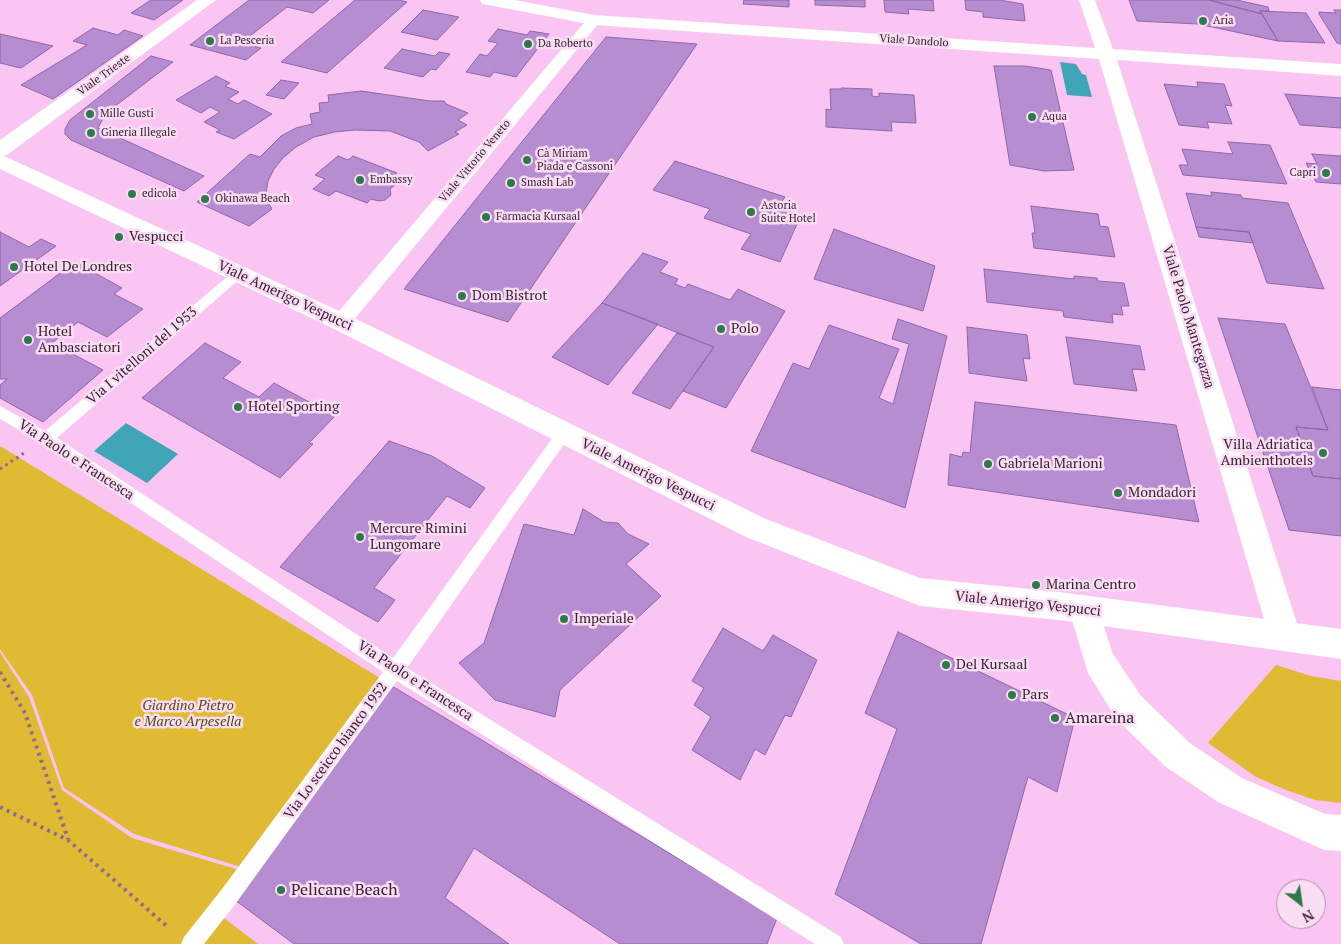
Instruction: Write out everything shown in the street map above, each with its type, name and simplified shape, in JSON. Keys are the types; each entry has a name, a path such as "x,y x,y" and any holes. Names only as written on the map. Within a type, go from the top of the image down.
{"street":[{"name":"Viale Trieste","path":"0,150 208,0"},
{"name":"Viale Dandolo","path":"488,0 594,20 1341,70"},
{"name":"Viale Paolo Mantegazza","path":"1088,0 1285,636"},
{"name":"Viale Vittorio Veneto","path":"341,322 606,5"},
{"name":"Viale Amerigo Vespucci","path":"0,162 341,322 756,528 920,592 1084,610 1341,644"},
{"path":"1084,610 1099,662 1129,708 1178,754 1230,790 1324,832 1341,834"}],"lane":[{"name":"Via I vitelloni del 1953","path":"46,439 238,274"},
{"name":"Via Paolo e Francesca","path":"0,412 46,439 395,670 834,944"},
{"name":"Via Lo sceicco bianco 1952","path":"191,944 229,896 395,670 564,433"}],"path":[{"path":"0,672 25,712 68,840"},
{"path":"0,807 68,840 172,931"}],"green space":[{"name":"Giardino Pietro e Marco Arpesella","path":"0,446 380,678 241,867 134,834 64,788 32,695 0,649"},
{"path":"0,652 29,697 62,790 132,838 239,870 212,909 258,944 0,944"},
{"path":"1276,665 1311,676 1341,681 1341,803 1315,800 1256,777 1208,743"}],"shaded area":[{"path":"1060,62 1076,64 1082,74 1086,75 1092,97 1067,95"},
{"path":"126,423 178,454 147,483 94,451"}],"building":[{"path":"151,0 183,0 154,20 131,13"},
{"path":"249,0 329,0 313,13 287,7 241,43 261,48 246,60 190,45"},
{"path":"355,0 399,0 407,2 327,73 281,62"},
{"path":"744,0 789,0 789,7 743,4"},
{"path":"815,0 865,0 865,7 815,5"},
{"path":"884,0 933,0 934,11 908,9 909,14 885,12"},
{"path":"965,0 999,0 1023,4 1025,21 983,17 983,12 966,10"},
{"path":"1129,0 1209,0 1262,14 1278,41 1198,24 1137,21"},
{"path":"1209,0 1237,0 1268,7 1269,11 1260,11 1262,14"},
{"path":"423,10 459,17 437,40 401,32"},
{"path":"1334,10 1341,10 1341,44 1337,43 1319,14 1319,12 1336,13"},
{"path":"1260,11 1306,13 1325,43 1278,41"},
{"path":"93,28 118,35 124,30 143,36 53,99 21,85 87,45 73,41"},
{"path":"498,29 527,35 530,31 549,34 516,77 494,72 490,77 466,72 480,54 487,56 498,43 488,41"},
{"path":"0,34 53,46 21,68 0,63"},
{"path":"606,37 697,44 508,322 404,289"},
{"path":"402,49 435,56 439,52 450,54 436,70 431,69 423,77 384,68"},
{"path":"151,56 173,62 106,113 98,128 204,176 184,191 71,140 65,134 65,129 70,120"},
{"name":"Aqua","path":"994,66 1025,66 1051,70 1074,170 1044,171 1010,165"},
{"path":"216,76 230,83 225,86 239,92 228,99 238,104 244,100 272,114 234,139 216,132 220,130 204,122 220,112 210,107 201,113 176,100"},
{"path":"281,80 299,83 284,99 266,95"},
{"path":"1197,82 1224,84 1232,106 1225,105 1232,124 1207,122 1209,128 1179,125 1164,84 1198,87"},
{"path":"830,89 872,89 872,96 879,97 879,93 914,95 916,123 891,122 892,131 826,127 826,109 831,110"},
{"path":"361,91 430,101 444,101 446,104 468,113 458,120 467,125 455,132 459,134 428,151 419,142 390,131 355,130 314,137 296,147 274,169 268,181 266,193 272,209 249,226 197,202 250,154 260,157 281,136 296,128 312,124 310,114 320,112 319,103 329,102 328,95"},
{"path":"1285,94 1341,98 1341,128 1300,125"},
{"path":"1228,142 1270,145 1287,184 1183,175 1179,165 1188,165 1182,149 1233,154"},
{"name":"Capri","path":"1312,154 1341,156 1341,184 1316,182 1306,163 1317,164"},
{"name":"Embassy","path":"338,156 348,160 353,156 397,173 391,178 399,182 390,189 391,195 385,200 371,199 367,203 336,191 329,196 313,189 325,179 315,175"},
{"name":"Astoria Suite Hotel","path":"675,161 785,197 778,207 801,215 780,262 741,249 751,234 704,218 710,209 653,190"},
{"path":"1211,192 1241,195 1242,198 1288,203 1324,289 1267,283 1249,232 1196,227 1186,193 1212,196"},
{"path":"1031,206 1098,214 1100,226 1108,227 1115,257 1034,248 1032,233 1035,233"},
{"path":"1196,227 1249,232 1253,243 1199,237"},
{"path":"834,229 935,266 923,311 814,279"},
{"name":"Hotel De Londres","path":"0,232 29,247 41,239 56,246 0,286"},
{"name":"Polo","path":"643,253 668,262 660,272 678,279 675,284 685,288 688,284 730,300 738,289 785,311 726,408 683,391 714,347 602,303"},
{"name":"Hotel Ambasciatori","path":"75,262 122,288 114,294 143,309 107,337 78,322 52,343 103,370 43,422 0,398 0,385 7,379 0,379 0,318"},
{"path":"984,269 1074,279 1074,276 1097,278 1098,281 1124,283 1129,306 1121,306 1123,315 1112,314 1113,323 1064,317 1063,311 987,302"},
{"path":"602,303 658,324 608,385 552,357"},
{"path":"1218,318 1285,324 1328,430 1296,427 1313,476 1341,479 1341,536 1289,530"},
{"path":"898,319 947,336 905,508 751,451 793,363 809,369 829,325 899,349 879,398 893,404 909,344 892,339"},
{"path":"967,327 1027,335 1030,359 1023,358 1027,381 969,373"},
{"path":"677,333 714,347 670,409 632,393"},
{"path":"1066,337 1140,346 1145,370 1132,369 1137,391 1074,384"},
{"name":"Hotel Sporting","path":"205,343 241,362 223,378 259,397 274,383 335,416 309,443 313,444 280,478 142,398"},
{"name":"Villa Adriatica Ambienthotels","path":"1312,387 1341,390 1341,479 1313,476 1296,427 1328,430"},
{"path":"975,402 1176,425 1199,522 948,485 950,454 962,457 963,452 970,453"},
{"name":"Mercure Rimini Lungomare","path":"389,441 432,456 485,488 470,508 447,496 374,588 395,600 378,622 280,567"},
{"name":"Imperiale","path":"583,509 604,522 618,523 628,534 649,544 626,564 661,596 560,690 555,717 495,700 459,663 484,643 524,524 574,535"},
{"path":"723,628 763,651 773,635 817,660 791,717 785,715 765,755 755,749 740,780 692,750 711,717 694,705 704,688 692,681"},
{"path":"898,632 1075,718 1057,792 1028,777 981,944 921,944 835,894 897,729 865,713"},
{"path":"392,686 777,918 767,944 620,944 474,848 445,898 509,944 294,944 235,900"}],"place":[{"name":"Aria","path":"1203,21"},
{"name":"La Pesceria","path":"210,41"},
{"name":"Da Roberto","path":"528,44"},
{"name":"Mille Gusti","path":"90,114"},
{"name":"Aqua","path":"1032,117"},
{"name":"Gineria Illegale","path":"91,133"},
{"name":"Cà Miriam Piada e Cassoni","path":"527,160"},
{"name":"Capri","path":"1326,173"},
{"name":"Embassy","path":"360,180"},
{"name":"Smash Lab","path":"511,183"},
{"name":"edicola","path":"132,194"},
{"name":"Okinawa Beach","path":"205,199"},
{"name":"Astoria Suite Hotel","path":"751,212"},
{"name":"Farmacia Kursaal","path":"486,217"},
{"name":"Vespucci","path":"119,237"},
{"name":"Hotel De Londres","path":"14,267"},
{"name":"Dom Bistrot","path":"462,296"},
{"name":"Polo","path":"721,329"},
{"name":"Hotel Ambasciatori","path":"28,340"},
{"name":"Hotel Sporting","path":"238,407"},
{"name":"Villa Adriatica Ambienthotels","path":"1323,453"},
{"name":"Gabriela Marioni","path":"988,464"},
{"name":"Mondadori","path":"1118,493"},
{"name":"Mercure Rimini Lungomare","path":"360,537"},
{"name":"Marina Centro","path":"1036,585"},
{"name":"Imperiale","path":"564,619"},
{"name":"Del Kursaal","path":"946,665"},
{"name":"Pars","path":"1012,695"},
{"name":"Amareina","path":"1055,718"},
{"name":"Pelicane Beach","path":"281,890"}]}
